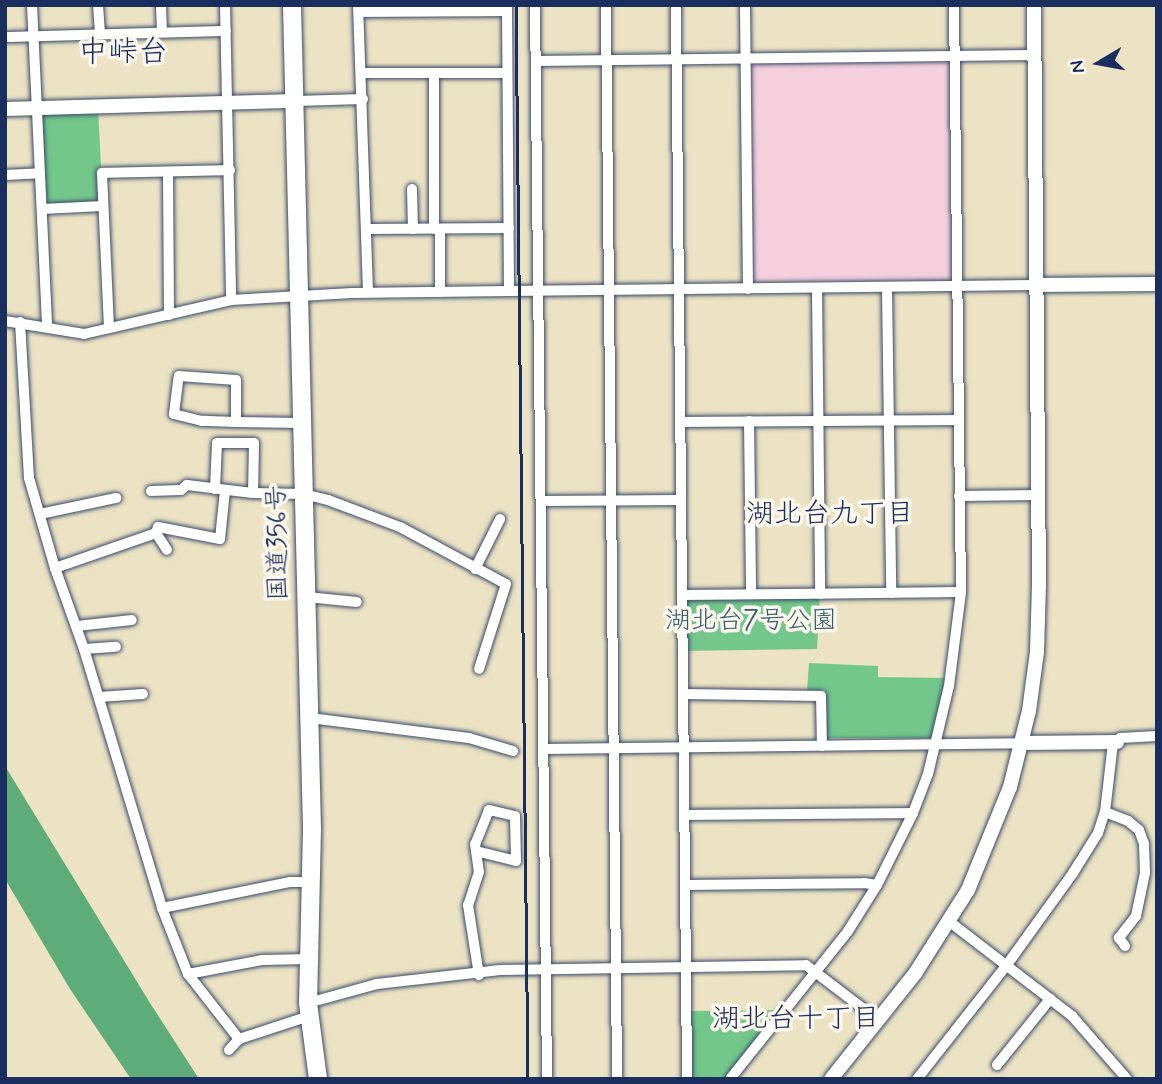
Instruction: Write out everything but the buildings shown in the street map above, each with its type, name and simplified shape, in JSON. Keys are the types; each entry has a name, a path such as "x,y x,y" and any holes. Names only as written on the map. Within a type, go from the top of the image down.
{"highway":[{"name":"国道356号","path":"292,5 310,718 312,882 308,1010 317,1079"}],"street":[{"path":"32,5 47,325"},
{"path":"98,5 100,34"},
{"path":"161,5 162,32"},
{"path":"225,5 231,300"},
{"path":"535,5 547,1079"},
{"path":"606,5 617,1079"},
{"path":"676,5 687,1079"},
{"path":"745,5 748,289"},
{"path":"730,1079 816,971 877,886 914,813 937,744 949,686 961,592 954,5"},
{"path":"831,1079 950,922 986,853 1010,787 1022,743 1037,641 1034,5"},
{"path":"368,292 359,9 417,8 507,8 509,290"},
{"path":"5,37 226,31"},
{"path":"536,61 1034,55"},
{"path":"362,73 507,73"},
{"path":"434,73 440,292"},
{"path":"5,109 363,99"},
{"path":"109,328 102,173 230,170"},
{"path":"168,172 169,314"},
{"path":"5,175 40,173"},
{"path":"412,189 413,229"},
{"path":"42,209 103,206"},
{"path":"367,229 509,228"},
{"path":"5,321 47,325 84,334 231,300 368,292 1157,284"},
{"path":"817,288 820,594"},
{"path":"887,288 891,593"},
{"path":"20,322 27,463 55,568 77,625 162,908 188,974 239,1039"},
{"path":"236,422 236,380 178,376 174,414 202,421 236,422 302,423"},
{"path":"680,422 958,419"},
{"path":"749,421 751,594"},
{"path":"156,533 158,527 220,539 217,443 254,443 253,493"},
{"path":"151,491 181,490 187,485 253,493 304,494 328,500 400,527 506,584 479,669"},
{"path":"959,496 1038,495"},
{"path":"40,514 116,498"},
{"path":"542,501 681,500"},
{"path":"475,569 500,519"},
{"path":"55,568 156,533"},
{"path":"156,533 167,550"},
{"path":"682,595 961,592"},
{"path":"307,597 357,602"},
{"path":"77,625 132,620"},
{"path":"84,649 116,647"},
{"path":"99,698 143,694"},
{"path":"683,695 821,696 822,746"},
{"path":"310,718 469,738 513,751"},
{"path":"917,1079 1006,965 1073,873 1098,833 1105,812 1115,743 1120,738 1157,736"},
{"path":"544,749 1115,743"},
{"path":"476,851 516,861 515,817 489,810 475,844 476,851 479,872 468,905 479,975"},
{"path":"1105,812 1128,821 1139,830 1144,844 1144,873 1136,916 1119,938 1125,946"},
{"path":"685,815 914,813"},
{"path":"162,908 290,882 312,882"},
{"path":"685,885 864,883 877,886"},
{"path":"950,922 1072,1016 1127,1079"},
{"path":"188,974 262,960 309,959"},
{"path":"229,1050 239,1039 377,984 479,975 500,970 806,965 878,1020"},
{"path":"998,1065 1050,999"}],"shaded area":[{"path":"951,60 953,281 753,281 751,62"}],"green space":[{"path":"98,107 103,206 42,209 37,108"},
{"name":"湖北台7号公園","path":"820,594 817,649 683,651 682,595"},
{"path":"809,663 878,666 878,677 946,678 934,738 826,738 825,690 807,690"},
{"path":"5,766 199,1079 131,1079 70,989 5,879"},
{"path":"786,1010 730,1079 687,1079 686,1011"}],"railway":[{"path":"516,5 528,1079"}],"district":[{"name":"中峠台","path":"123,53"},
{"name":"湖北台九丁目","path":"830,515"},
{"name":"湖北台十丁目","path":"796,1020"}]}
